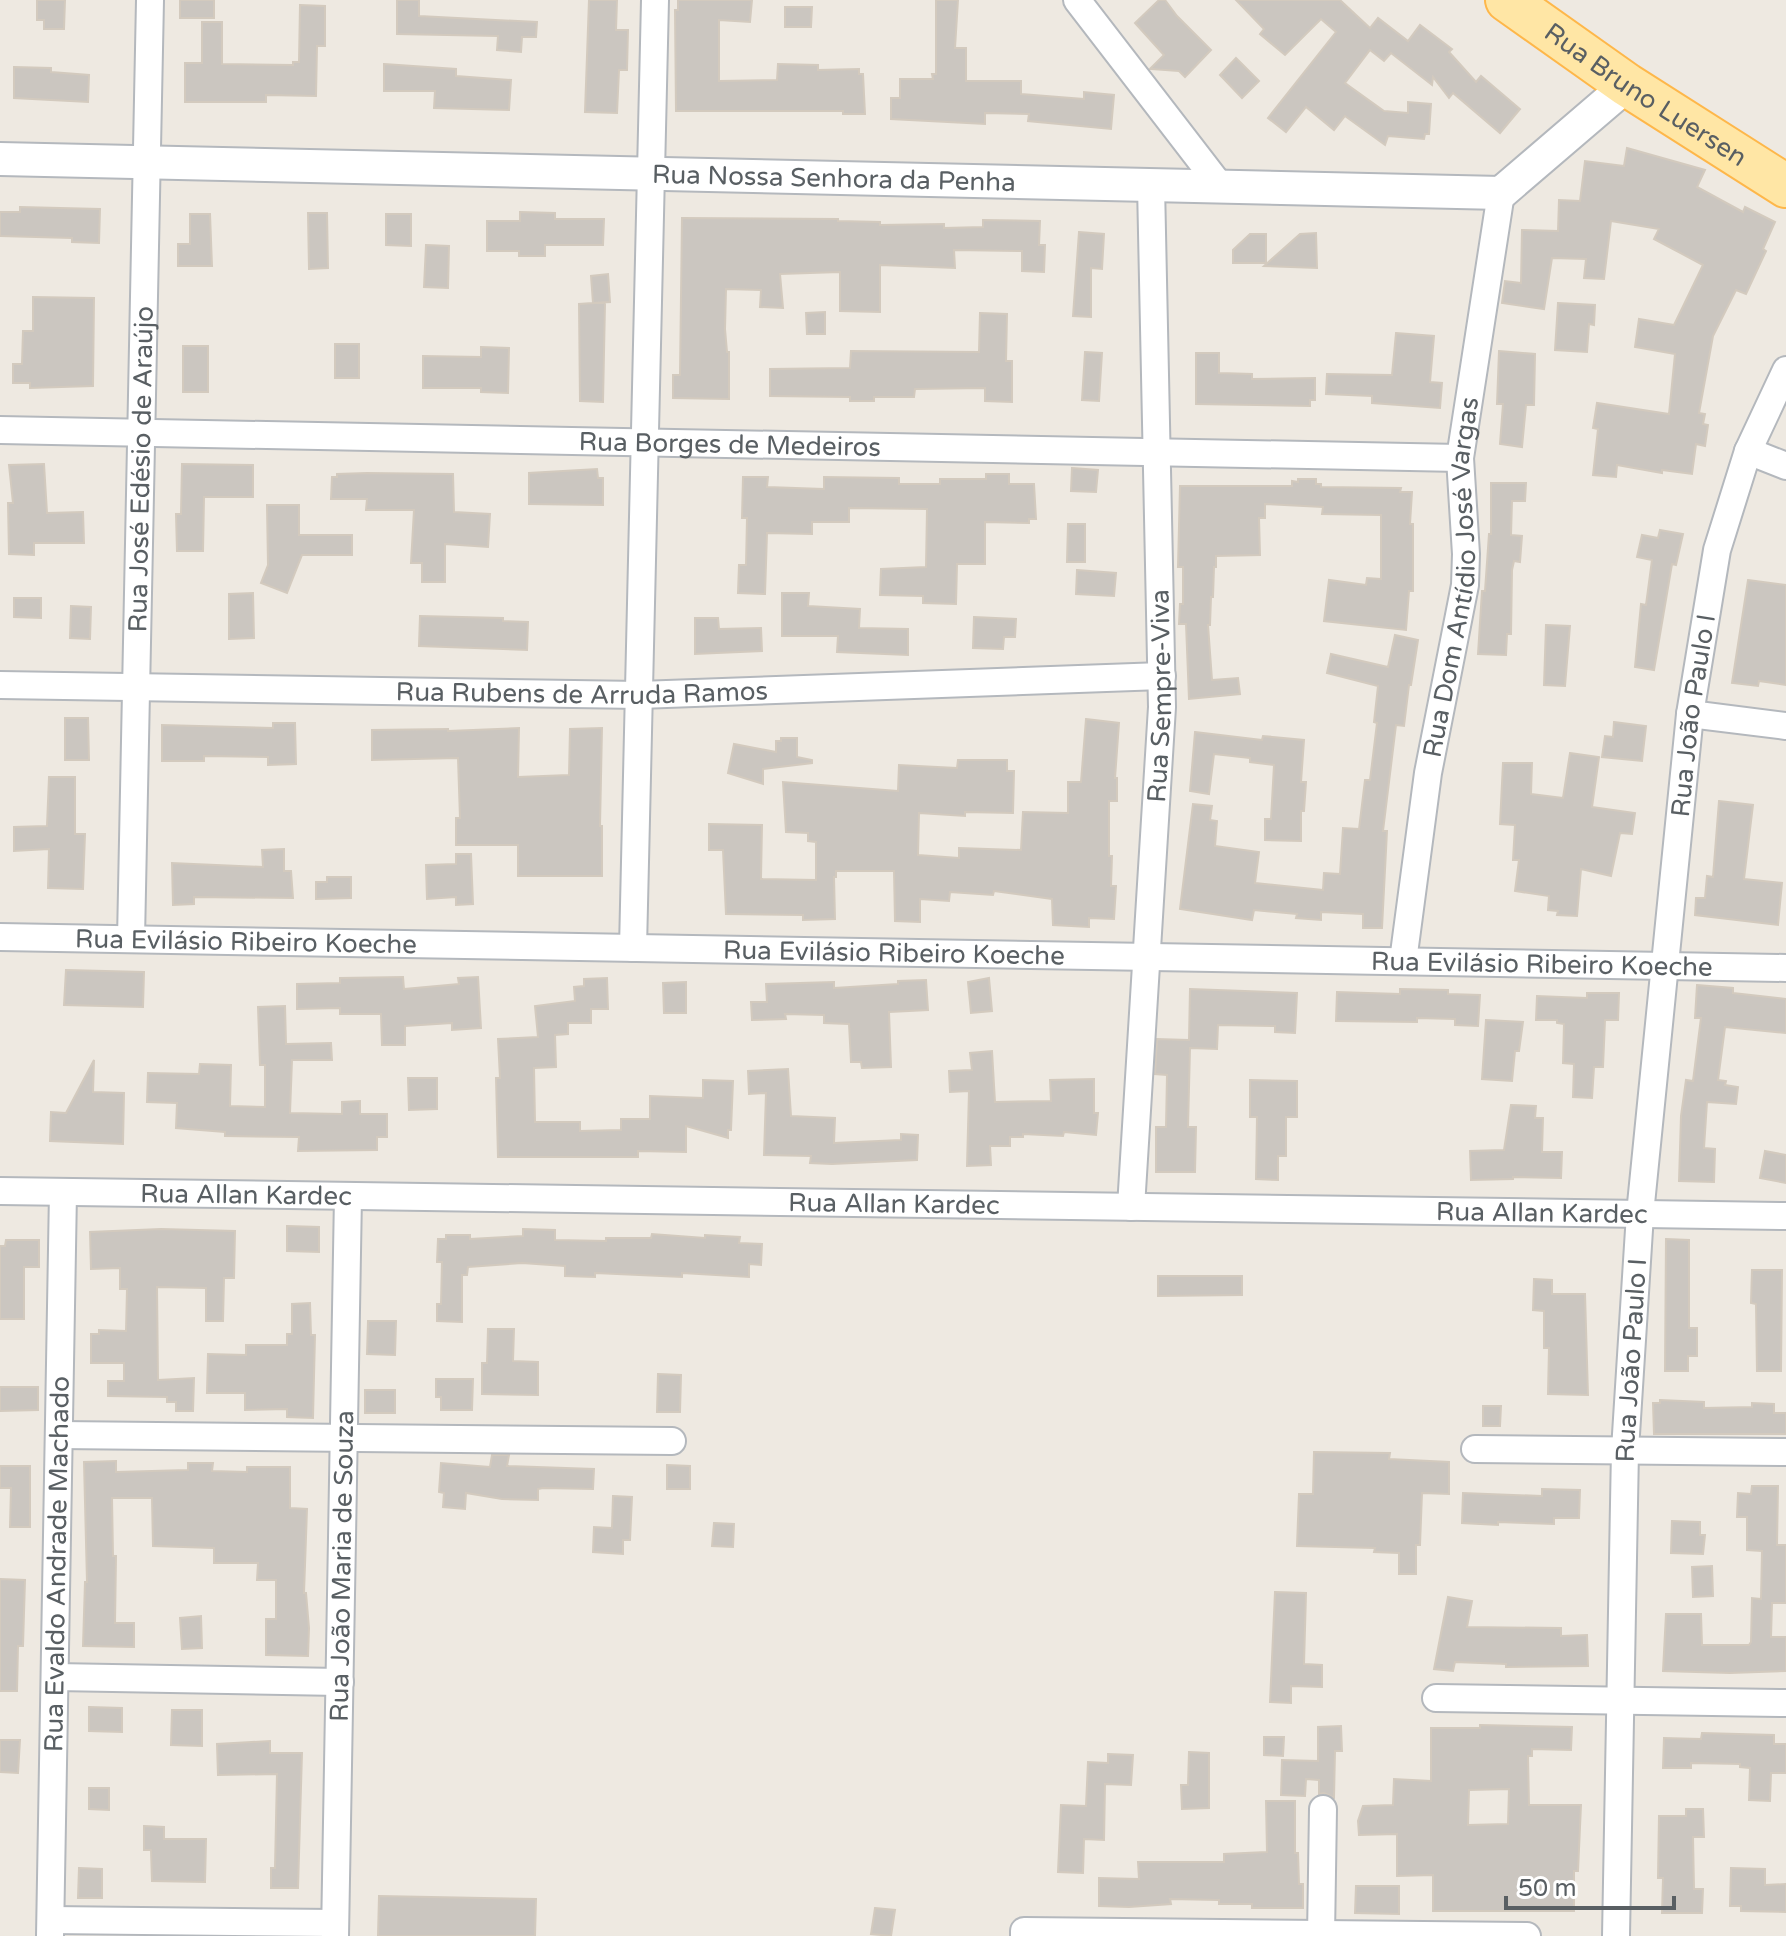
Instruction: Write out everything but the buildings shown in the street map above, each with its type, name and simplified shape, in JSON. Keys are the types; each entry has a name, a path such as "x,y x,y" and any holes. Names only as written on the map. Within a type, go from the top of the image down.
{"main road":[{"name":"Rua Bruno Luersen","path":"1507,0 1627,85 1786,186"}],"street":[{"name":"Rua José Edésio de Araújo","path":"131,939 150,0"},
{"path":"633,948 655,0"},
{"path":"1077,0 1221,187"},
{"path":"1501,193 1627,85"},
{"name":"Rua Nossa Senhora da Penha","path":"0,159 1501,193"},
{"name":"Rua Sempre-Viva","path":"1131,1207 1162,676 1151,185"},
{"name":"Rua Dom Antídio José Vargas","path":"1403,961 1428,773 1465,585 1460,458 1501,193"},
{"name":"Rua João Paulo I","path":"1616,1936 1625,1450 1640,1214 1690,714 1717,550 1748,451 1786,370"},
{"name":"Rua Borges de Medeiros","path":"0,430 1460,458"},
{"path":"1748,451 1786,466"},
{"name":"Rua Rubens de Arruda Ramos","path":"0,685 639,695 1162,676"},
{"path":"1690,714 1786,726"},
{"name":"Rua Evilásio Ribeiro Koeche","path":"0,937 1786,968"},
{"name":"Rua Allan Kardec","path":"0,1191 1786,1216"},
{"name":"Rua Evaldo Andrade Machado","path":"50,1928 63,1192"},
{"name":"Rua João Maria de Souza","path":"335,1929 348,1196"},
{"path":"59,1435 672,1441"},
{"path":"1475,1449 1786,1452"},
{"path":"55,1677 340,1682"},
{"path":"1436,1698 1786,1703"},
{"path":"1321,1935 1323,1809"},
{"path":"50,1928 335,1929"},
{"path":"1024,1933 1527,1936"}]}
